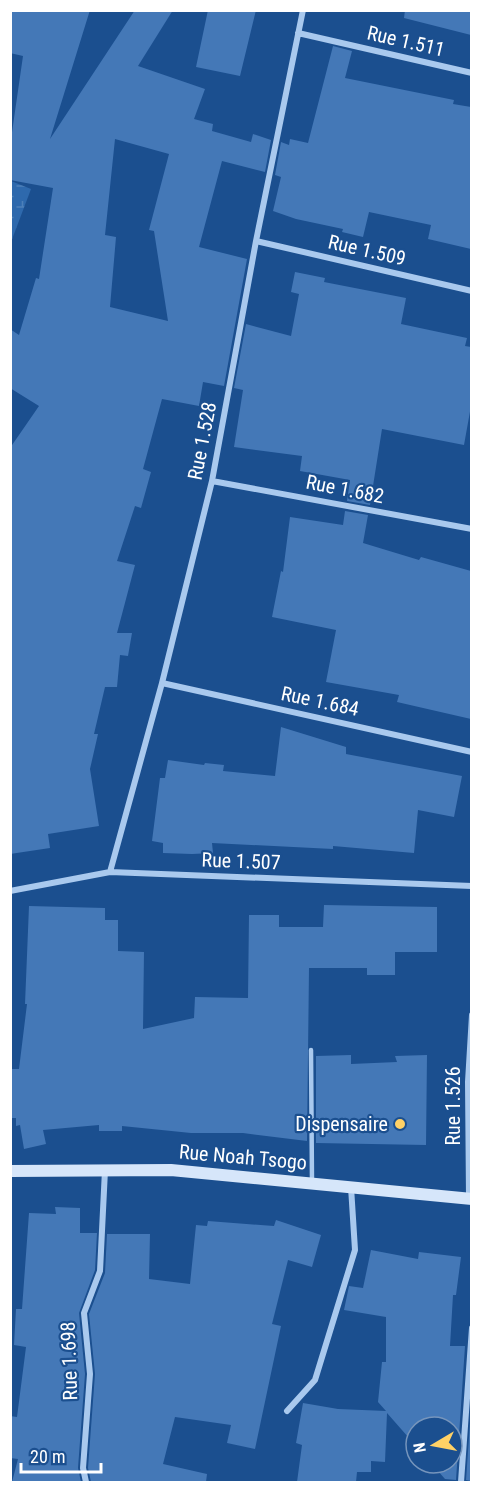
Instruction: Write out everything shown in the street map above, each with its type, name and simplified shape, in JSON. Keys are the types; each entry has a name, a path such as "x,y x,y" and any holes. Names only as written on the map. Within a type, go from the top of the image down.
{"main road":[{"name":"Rue Noah Tsogo","path":"10,1171 171,1170 470,1198"}],"street":[{"name":"Rue 1.528","path":"110,872 162,683 212,481 256,241 303,10"},
{"name":"Rue 1.511","path":"298,33 471,73"},
{"name":"Rue 1.509","path":"256,241 471,291"},
{"name":"Rue 1.682","path":"212,481 471,529"},
{"name":"Rue 1.684","path":"162,683 471,752"},
{"name":"Rue 1.507","path":"10,891 110,872 471,886"},
{"name":"Rue 1.526","path":"470,1198 468,1083 471,1015"},
{"name":"Rue 1.698","path":"87,1482 83,1468 90,1374 84,1313 100,1270 105,1170"},
{"path":"287,1411 315,1380 355,1250 351,1186"},
{"path":"460,1482 471,1328"}],"lane":[{"path":"311,1050 312,1183"}],"green space":[{"path":"11,181 31,189 11,242"}],"building":[{"path":"10,10 90,10 50,139 135,10 173,10 138,66 205,89 194,119 213,124 212,131 251,142 253,134 271,140 265,172 222,161 199,247 247,259 224,386 203,382 199,406 162,399 143,469 151,472 141,508 135,506 117,561 135,565 117,633 132,633 128,656 120,655 117,687 105,687 94,734 98,734 90,769 99,826 48,834 50,848 10,854 10,448 39,406 10,388 10,329 19,335 36,278 39,279 53,188 10,180 10,146 23,56 10,53","holes":["115,139 169,154 149,230 154,231 168,321 110,307 116,237 105,235"]},
{"path":"208,10 256,10 240,76 196,67"},
{"path":"405,10 471,10 471,35 404,18"},
{"path":"333,46 352,51 345,78 454,100 453,104 471,107 471,249 428,239 431,225 369,212 363,237 342,232 343,229 296,219 273,211 281,177 275,175 281,142 289,145 290,139 308,143"},
{"path":"295,272 325,278 324,282 406,298 401,324 467,338 465,346 471,347 471,406 464,445 382,429 370,505 347,501 350,480 300,471 302,456 234,447 243,390 234,388 246,324 291,336 299,294 291,292"},
{"path":"345,511 368,515 363,543 419,560 421,557 471,571 471,719 397,702 399,695 326,682 336,630 272,617 281,571 283,572 290,517 343,525"},
{"path":"281,727 346,747 346,754 462,776 454,817 418,810 414,853 333,846 333,849 212,843 213,853 163,853 163,843 152,841 160,778 165,778 168,760 224,765 223,771 275,776"},
{"path":"324,905 437,907 437,952 395,952 395,975 367,975 367,968 309,968 307,1141 243,1133 191,1133 122,1126 122,1131 99,1131 99,1125 43,1130 46,1144 24,1149 20,1125 16,1126 16,1118 10,1118 10,1069 19,1069 27,1004 25,1004 29,906 105,908 105,920 118,920 118,951 144,952 143,1029 194,1018 195,997 248,998 249,915 279,915 279,927 323,927"},
{"path":"351,1055 351,1064 397,1062 395,1056 427,1055 426,1145 316,1143 316,1056"},
{"path":"55,1207 80,1208 80,1233 97,1233 95,1270 79,1313 85,1374 78,1468 81,1482 12,1482 18,1459 10,1458 10,1416 17,1417 26,1347 14,1345 16,1309 22,1309 29,1213 56,1214"},
{"path":"276,1220 321,1235 312,1267 288,1260 272,1324 281,1326 255,1449 227,1443 231,1425 175,1417 163,1464 207,1474 206,1482 91,1482 88,1468 95,1374 89,1314 105,1273 107,1234 150,1234 149,1279 190,1284 196,1225 207,1226 208,1221 274,1226"},
{"path":"371,1250 418,1259 419,1252 461,1257 456,1295 453,1295 450,1346 465,1346 460,1415 404,1415 404,1432 387,1413 385,1462 371,1461 371,1472 357,1472 356,1482 297,1482 302,1445 296,1443 303,1403 338,1409 386,1411 378,1402 382,1362 386,1362 386,1317 344,1310 349,1286 363,1288"},
{"path":"471,1409 471,1481 466,1480"},
{"path":"442,1475 456,1475 456,1480 445,1479"}],"place":[{"name":"Dispensaire","path":"400,1124"}]}
